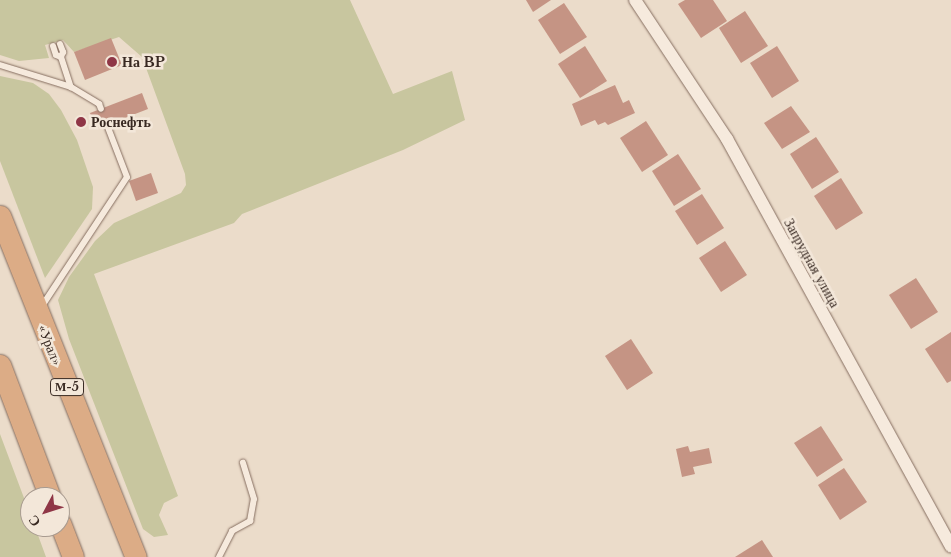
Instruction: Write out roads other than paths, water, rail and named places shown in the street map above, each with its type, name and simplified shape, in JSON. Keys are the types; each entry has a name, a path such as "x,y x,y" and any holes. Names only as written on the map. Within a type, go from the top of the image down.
{"highway":[{"name":"«Урал»","path":"0,216 37,313 136,557"},
{"path":"0,365 46,487"},
{"path":"65,537 73,557"}],"street":[{"name":"Запрудная улица","path":"635,0 727,140 951,548"}],"lane":[{"path":"60,44 63,52 60,57"},
{"path":"53,46 56,55 60,57 71,87"},
{"path":"0,65 71,87 98,104 100,109"},
{"path":"37,313 127,177 106,125"},
{"path":"219,557 232,531 250,521 254,499 243,463"}],"place":[{"name":"На BP","path":"112,62"},
{"name":"Роснефть","path":"81,122"}]}
